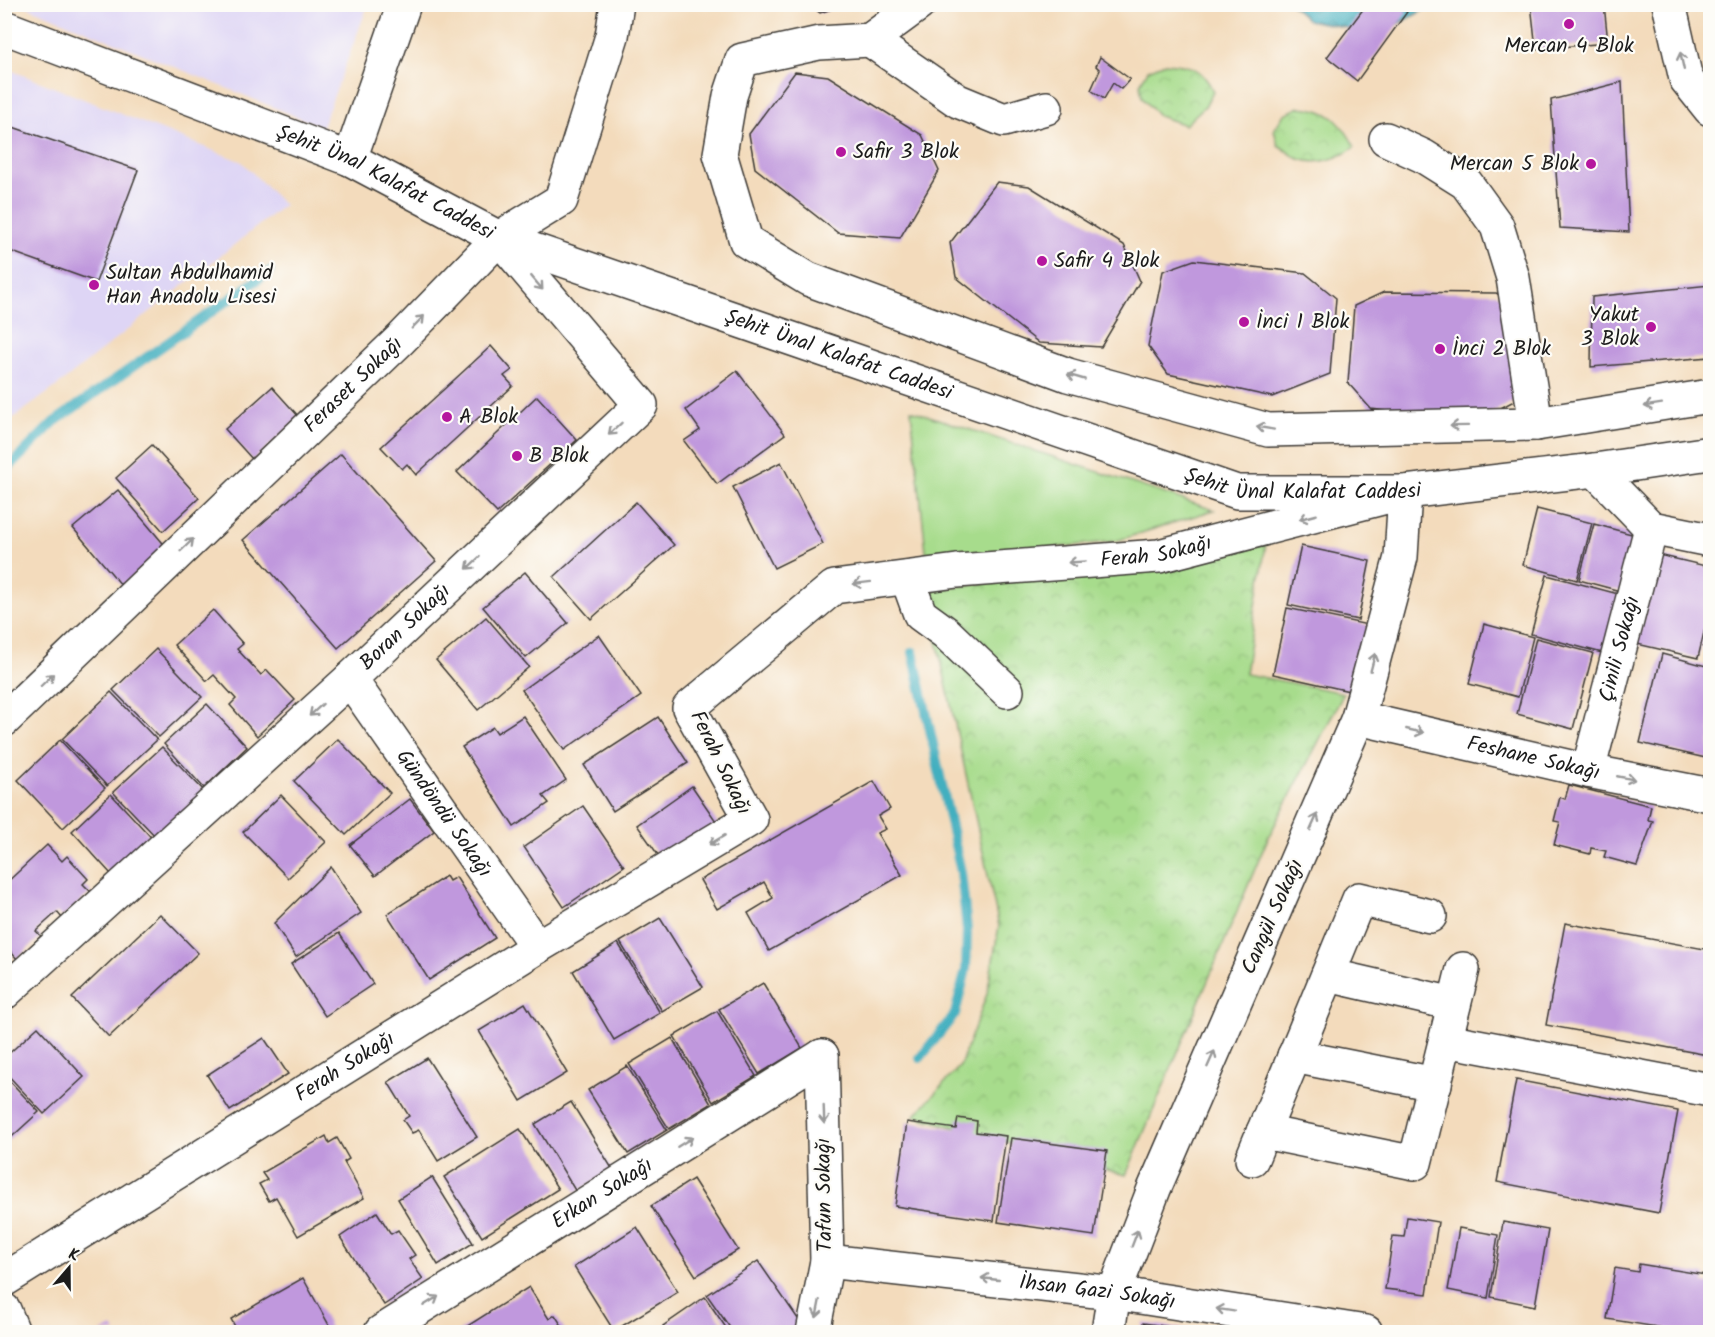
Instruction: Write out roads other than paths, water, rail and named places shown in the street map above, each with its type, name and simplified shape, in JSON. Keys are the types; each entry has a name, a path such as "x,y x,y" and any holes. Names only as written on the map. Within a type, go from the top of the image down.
{"street":[{"path":"350,159 404,4"},
{"name":"Feraset Sokağı","path":"4,720 392,348 499,238 561,200 612,36 617,4"},
{"path":"918,4 870,40 819,43 742,60 730,96 720,154 746,241 808,279 1068,375 1268,430 1536,424 1710,396"},
{"path":"1669,4 1686,79 1710,109"},
{"name":"Şehit Ünal Kalafat Caddesi","path":"4,27 350,159 499,238 1237,492 1405,492 1594,470 1710,453"},
{"path":"870,40 958,101 1005,120 1046,108"},
{"path":"1386,139 1423,156 1466,183 1497,226 1513,278 1536,424"},
{"name":"Boran Sokağı","path":"4,993 350,679 641,405 499,238"},
{"path":"1594,470 1651,528 1710,540"},
{"name":"Ferah Sokağı","path":"4,1280 537,946 751,819 689,708 834,587 957,571 1159,556 1405,492"},
{"name":"Cangül Sokağı","path":"1108,1332 1114,1293 1154,1189 1358,718 1401,557 1405,492"},
{"name":"Çinili Sokağı","path":"1588,771 1651,528"},
{"path":"907,578 920,614 946,633 1007,691"},
{"name":"Gündöndü Sokağı","path":"350,679 537,946"},
{"name":"Feshane Sokağı","path":"1358,718 1588,771 1710,795"},
{"path":"1430,916 1359,899 1258,1145 1415,1163 1463,969"},
{"path":"1328,975 1454,1004"},
{"path":"1446,1040 1710,1090"},
{"name":"Tafun Sokağı","path":"813,1332 827,1261 822,1056"},
{"name":"Erkan Sokağı","path":"381,1332 822,1056"},
{"path":"1294,1056 1435,1084"},
{"name":"İhsan Gazi Sokağı","path":"827,1261 1114,1293 1362,1332"},
{"path":"4,1310 13,1332"}],"water":[{"path":"1292,5 1433,5 1380,34 1308,20"}],"waterway":[{"path":"4,472 54,422 270,271"},
{"path":"913,652 961,872 967,930 966,969 955,1014 920,1058"}],"place":[{"name":"Mercan 4 Blok","path":"1569,24"},
{"name":"Safir 3 Blok","path":"841,152"},
{"name":"Mercan 5 Blok","path":"1591,164"},
{"name":"Safir 4 Blok","path":"1042,261"},
{"name":"Sultan Abdulhamid Han Anadolu Lisesi","path":"94,285"},
{"name":"İnci 1 Blok","path":"1244,322"},
{"name":"Yakut 3 Blok","path":"1651,327"},
{"name":"İnci 2 Blok","path":"1440,349"},
{"name":"A Blok","path":"447,417"},
{"name":"B Blok","path":"517,456"}]}
